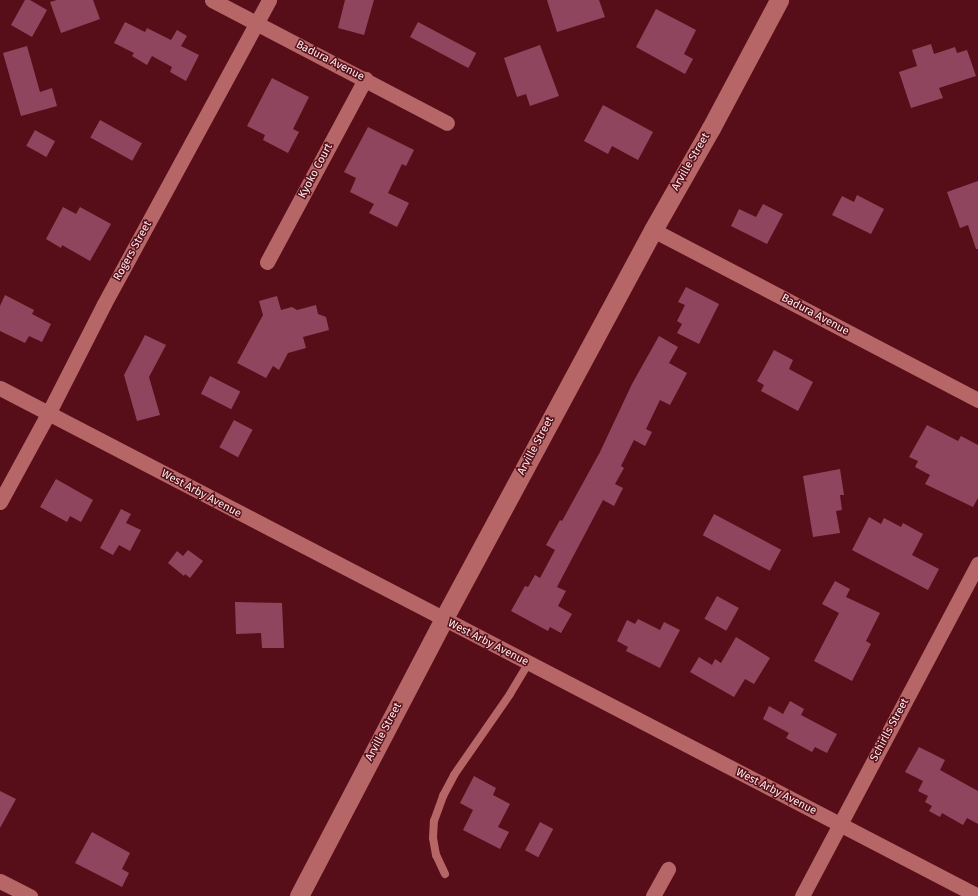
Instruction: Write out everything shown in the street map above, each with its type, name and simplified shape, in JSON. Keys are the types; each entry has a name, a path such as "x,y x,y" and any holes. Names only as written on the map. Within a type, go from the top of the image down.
{"street":[{"name":"Badura Avenue","path":"212,0 447,123"},
{"name":"Rogers Street","path":"0,502 48,414 104,304 269,0"},
{"name":"Arville Street","path":"299,896 443,620 653,230 711,128 780,0"},
{"name":"Kyoko Court","path":"267,262 365,79"},
{"name":"Badura Avenue","path":"653,230 978,400"},
{"name":"West Arby Avenue","path":"0,388 443,620 978,896"},
{"name":"Schirlls Street","path":"802,896 978,564"},
{"path":"653,896 668,869"},
{"path":"0,881 30,896"}],"lane":[{"path":"445,874 436,855 433,838 434,821 443,796 454,775 510,694 528,664"}],"building":[{"path":"25,0 30,0 47,10 32,37 11,25"},
{"path":"57,0 93,0 100,19 61,33 50,2"},
{"path":"345,0 374,0 364,35 338,28"},
{"path":"547,0 599,0 605,17 557,32"},
{"path":"656,9 696,30 684,54 693,59 685,74 636,47"},
{"path":"125,22 145,32 147,28 171,40 177,30 187,36 181,46 199,55 186,81 170,72 172,67 152,56 147,65 132,56 134,53 114,43"},
{"path":"418,22 476,53 468,68 410,37"},
{"path":"931,44 934,54 955,47 957,53 967,50 976,76 939,88 943,98 911,108 899,72 917,66 912,50"},
{"path":"540,45 559,96 530,106 526,94 517,97 504,58"},
{"path":"27,46 40,92 52,88 57,106 21,116 3,53"},
{"path":"272,78 309,97 293,129 299,132 288,153 263,140 265,135 247,126"},
{"path":"603,105 653,132 638,160 612,146 608,154 584,141"},
{"path":"100,120 142,143 132,161 90,137"},
{"path":"368,127 414,150 406,166 402,164 388,193 409,203 397,227 369,213 374,204 350,192 356,178 344,172"},
{"path":"35,130 55,141 46,157 26,146"},
{"path":"978,181 978,249 976,249 968,225 960,228 947,192"},
{"path":"857,195 884,209 871,234 832,215 842,196 854,202"},
{"path":"763,204 783,214 767,244 731,226 739,209 756,217"},
{"path":"63,207 76,214 80,207 111,224 90,261 62,245 61,248 46,239"},
{"path":"686,287 719,304 699,344 677,333 682,324 677,321 685,305 678,302"},
{"path":"5,295 34,310 32,314 51,324 42,342 29,336 25,343 0,331 0,306"},
{"path":"277,296 281,310 292,307 297,310 316,305 318,314 326,317 329,330 303,337 306,348 288,353 279,370 273,366 266,378 237,363 263,315 259,301"},
{"path":"145,335 166,345 149,377 160,415 137,421 124,375"},
{"path":"659,336 678,347 669,363 687,373 670,405 660,400 646,429 652,432 645,446 634,440 621,466 624,468 615,484 623,488 614,506 603,500 557,587 566,591 558,606 572,614 561,633 550,627 548,631 511,611 525,586 528,587 535,575 540,578 555,550 546,545 560,520 562,521 600,452 632,384"},
{"path":"774,350 793,360 789,369 813,382 798,411 761,391 764,385 757,381"},
{"path":"210,376 240,391 231,409 201,394"},
{"path":"234,420 253,430 238,457 219,447"},
{"path":"927,425 958,441 961,436 978,445 978,498 973,507 925,484 930,475 915,467 918,461 909,457"},
{"path":"840,469 844,495 840,495 842,510 836,511 840,533 813,537 803,476"},
{"path":"56,479 93,500 81,522 70,516 67,522 40,507"},
{"path":"121,509 131,514 126,523 141,530 130,551 119,545 113,555 100,548"},
{"path":"714,514 781,550 770,571 703,535"},
{"path":"869,517 881,524 884,518 901,527 903,523 923,534 912,555 939,569 928,590 852,550"},
{"path":"188,550 203,561 190,578 185,574 184,576 168,563 177,551 183,556"},
{"path":"835,581 850,589 846,597 880,613 866,641 871,644 852,681 814,661 839,613 822,604"},
{"path":"717,596 739,608 726,631 704,619"},
{"path":"235,602 282,603 284,648 262,648 261,633 236,634"},
{"path":"638,619 660,630 664,622 680,630 660,668 626,651 628,647 617,641 627,620 635,624"},
{"path":"736,637 770,658 754,684 745,679 734,697 690,672 699,657 712,665 715,659 721,663"},
{"path":"790,701 804,709 801,715 837,734 827,753 815,747 812,752 786,738 789,733 763,719 769,706 783,714"},
{"path":"919,747 945,760 940,770 978,791 978,824 967,818 963,825 942,813 940,817 929,811 932,806 925,802 928,796 918,791 923,781 905,772"},
{"path":"474,776 496,788 493,795 510,804 498,827 509,832 500,849 463,830 473,810 460,803"},
{"path":"0,791 16,799 0,828"},
{"path":"540,822 553,829 538,857 525,850"},
{"path":"92,832 130,853 122,869 129,873 122,887 75,863"}]}
